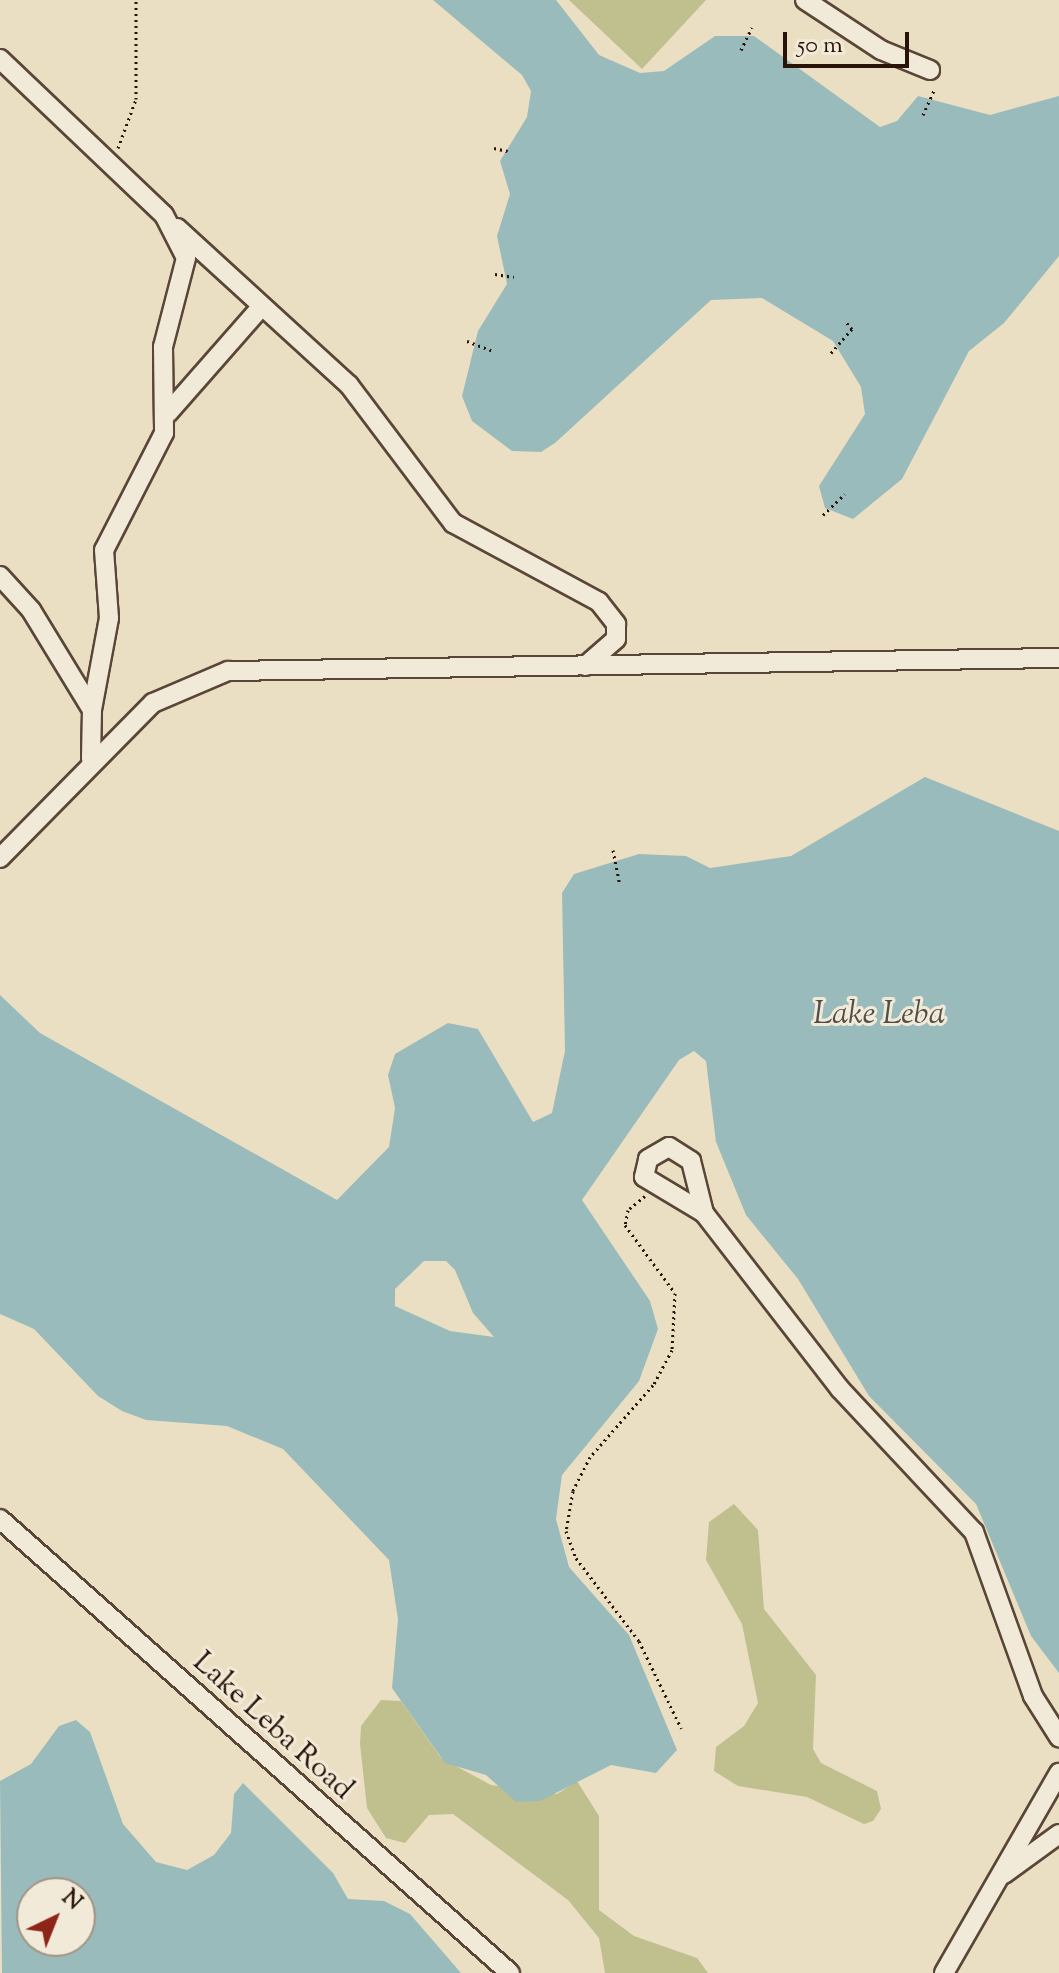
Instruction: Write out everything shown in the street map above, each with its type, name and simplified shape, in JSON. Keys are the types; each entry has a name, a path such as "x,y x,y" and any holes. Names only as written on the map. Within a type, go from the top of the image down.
{"street":[{"path":"805,0 881,50 930,70"},
{"path":"0,59 356,393 453,523 599,602 616,624 616,639 582,667"},
{"path":"91,759 92,710 109,618 104,550 150,472 168,414 163,347 186,258 164,215"},
{"path":"168,414 261,307"},
{"path":"0,576 31,610 92,710"},
{"path":"0,858 91,759 160,698 228,671 1059,658"},
{"path":"704,1213 655,1189 644,1177 648,1159 669,1147 682,1152 704,1213 840,1389 974,1532 1027,1681 1059,1737"},
{"name":"Lake Leba Road","path":"0,1519 510,1973"},
{"path":"944,1973 992,1882 1059,1773"},
{"path":"992,1882 1059,1834"}],"path":[{"path":"107,162 134,115 136,0"},
{"path":"741,50 752,27"},
{"path":"923,115 934,90"},
{"path":"494,148 508,151"},
{"path":"495,274 514,277"},
{"path":"831,353 852,329 847,323"},
{"path":"467,341 491,350"},
{"path":"823,515 845,494"},
{"path":"613,850 619,882"},
{"path":"655,1189 628,1210 625,1225 675,1293 672,1350 653,1385 590,1457 573,1491 566,1531 576,1558 634,1632 681,1728"}],"shaded area":[{"path":"569,0 706,0 642,69"},
{"path":"734,1504 758,1530 764,1609 816,1675 813,1749 821,1763 877,1791 881,1809 873,1821 864,1824 807,1797 738,1786 714,1771 716,1747 744,1726 758,1703 742,1624 706,1560 709,1522"},
{"path":"381,1700 401,1701 441,1758 491,1785 557,1794 577,1781 599,1816 599,1910 634,1936 697,1958 708,1973 605,1973 599,1938 568,1900 453,1814 429,1815 405,1843 386,1838 367,1808 360,1744 361,1726"}],"water":[{"path":"433,0 556,0 599,55 640,73 664,71 715,36 754,36 880,127 897,121 918,96 990,115 1059,96 1059,256 1004,323 969,351 902,479 853,519 825,508 819,486 865,414 861,387 833,341 762,298 711,300 555,443 541,452 512,451 472,421 462,396 478,331 507,284 497,236 510,194 500,161 527,117 531,91 522,75"},
{"name":"Lake Leba","path":"925,777 1059,831 1059,1673 1031,1636 976,1504 869,1396 798,1279 746,1215 716,1142 706,1061 694,1051 679,1060 582,1200 650,1301 658,1329 639,1381 562,1475 556,1519 569,1567 629,1635 677,1750 656,1773 611,1765 540,1801 516,1802 486,1775 445,1763 392,1688 398,1619 389,1560 283,1449 227,1426 146,1420 122,1411 98,1396 34,1329 0,1314 0,995 40,1033 337,1200 389,1147 395,1108 388,1075 395,1054 448,1023 478,1029 533,1122 552,1113 565,1051 562,893 574,874 639,854 686,856 710,868 791,856","holes":["424,1261 446,1261 455,1270 473,1313 494,1337 450,1331 395,1306 395,1289"]},
{"path":"76,1720 90,1732 123,1824 156,1862 187,1870 214,1855 231,1833 234,1794 243,1783 333,1873 348,1899 384,1901 410,1914 461,1973 2,1973 0,1781 31,1764 59,1726"}]}
